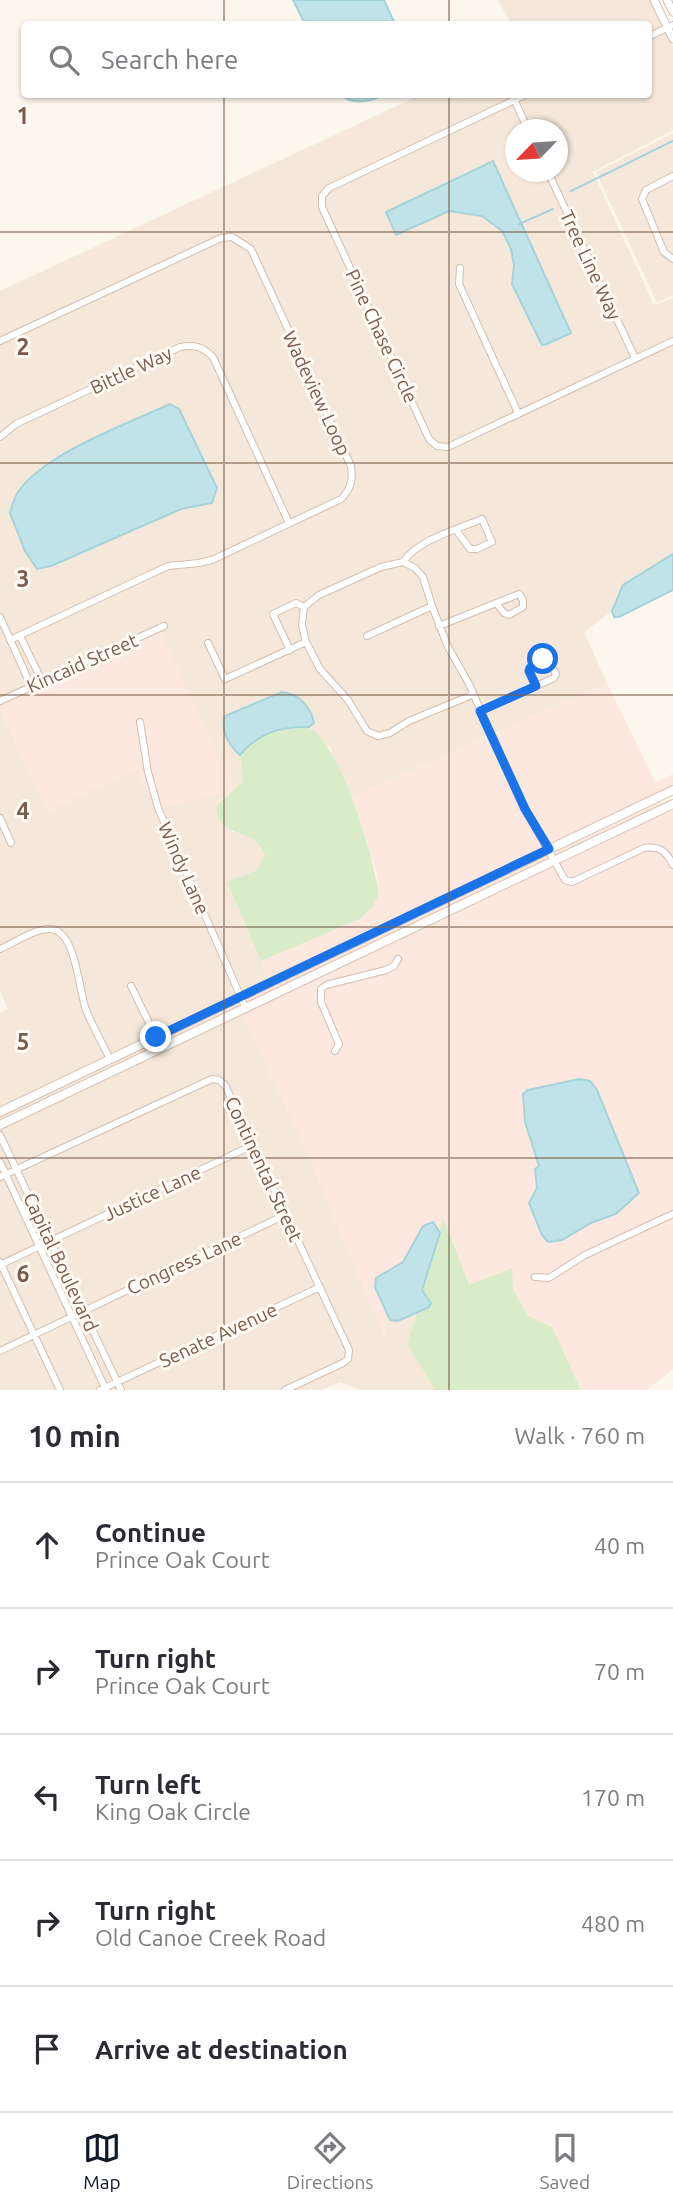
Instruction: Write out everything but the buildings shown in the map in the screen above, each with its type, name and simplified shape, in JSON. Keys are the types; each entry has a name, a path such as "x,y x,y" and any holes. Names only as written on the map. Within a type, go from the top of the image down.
{"main road":[{"path":"0,1112 673,790"},
{"path":"0,1125 670,805 662,796"}],"street":[{"path":"654,0 670,27 673,39"},
{"path":"667,0 673,12"},
{"path":"652,36 670,27"},
{"name":"Pine Chase Circle","path":"519,98 329,188 322,196 322,207 429,439 437,446 448,447 673,341"},
{"path":"515,100 523,119"},
{"path":"673,176 646,190 642,199 664,252 673,259"},
{"name":"Tree Line Way","path":"553,182 635,358"},
{"name":"Wadeview Loop","path":"0,341 221,238 232,237 251,249 351,466 353,479 341,499 212,560 199,564 168,566 10,640"},
{"path":"460,268 459,284 518,413"},
{"name":"Bittle Way","path":"0,437 16,424 180,347 199,347 213,357 289,523"},
{"path":"403,562 411,550 456,530 482,519 492,542 477,549 470,549 456,530"},
{"path":"472,695 409,721 390,733 377,736 367,731 348,700 320,668 306,642 302,625 304,607 319,596 381,567 403,562 415,568 424,577 439,626 480,711 525,809 565,880 572,882 645,848 657,847 668,853 673,865"},
{"path":"439,626 496,603 519,594 523,607 516,612 504,613 496,603"},
{"path":"290,650 273,614 296,603 304,607"},
{"path":"367,636 432,606"},
{"path":"0,617 31,686"},
{"name":"Kincaid Street","path":"0,701 164,626"},
{"path":"20,636 42,681"},
{"path":"208,643 225,678 306,642"},
{"path":"480,711 536,686 556,676 547,659 530,668 536,686"},
{"name":"Windy Lane","path":"140,722 148,772 158,808 246,1009"},
{"path":"0,818 11,843"},
{"path":"0,949 42,930 53,929 62,934 79,972 81,995 87,1013 110,1059"},
{"path":"335,1051 339,1044 321,1002 321,989 326,985 386,970 398,959"},
{"path":"131,986 156,1037"},
{"name":"Continental Street","path":"3,1176 212,1079 219,1080 225,1085 349,1350 348,1359 285,1390"},
{"name":"Capital Boulevard","path":"0,1135 121,1390"},
{"name":"Justice Lane","path":"0,1264 253,1145"},
{"name":"Capital Boulevard","path":"0,1162 3,1176 39,1246 104,1389"},
{"path":"535,1277 549,1278 585,1255 673,1214"},
{"name":"Congress Lane","path":"0,1351 285,1216"},
{"path":"0,1264 60,1390"},
{"name":"Senate Avenue","path":"104,1389 320,1287"}],"shaded area":[{"path":"498,0 650,0 673,47 673,130 593,172 654,305 673,298 673,554 627,581 612,611 584,632 607,683 351,798 330,748 309,727 314,723 313,718 297,696 281,692 225,716 234,750 240,755 243,781 235,791 0,702 0,291 414,98 652,98 652,21 509,21","holes":["493,161 542,345 512,284 514,259 502,231 482,216 449,211","170,404 194,508 181,509 51,566 37,569 14,528 81,446 133,419"]},
{"path":"673,133 673,295 657,303 596,172"},
{"path":"159,629 235,791 156,808 136,769 47,811 0,709 0,702"},
{"path":"607,683 655,782 673,774 673,787 269,980 261,961 360,919 371,909 379,894 376,871 351,798"},
{"path":"0,709 47,811 136,769 235,791 221,799 232,832 249,835 259,843 265,855 257,870 227,883 269,980 0,1109 0,1013 8,1009 0,991"},
{"path":"660,800 663,805 240,1008 237,1002"},
{"path":"673,808 673,1369 647,1390 581,1390 552,1328 528,1316 513,1289 511,1268 469,1285 443,1219 440,1233 433,1222 423,1226 403,1262 392,1268 375,1287 390,1319 384,1336 299,1134 242,1014","holes":["579,1079 590,1081 597,1090 639,1193 616,1214 548,1242 542,1235 529,1203 537,1188 539,1167 532,1146 528,1090"]},
{"path":"237,1002 240,1008 0,1121 0,1116"},
{"path":"242,1014 299,1134 384,1335 390,1319 398,1321 417,1313 407,1344 435,1390 360,1390 340,1382 322,1390 0,1390 0,1128"}],"green space":[{"path":"307,727 319,736 343,776 363,829 379,894 371,909 360,919 261,961 227,882 257,870 265,855 252,839 223,825 216,807 243,781 240,755 248,746 270,732"},
{"path":"443,1217 469,1285 512,1268 513,1289 528,1316 552,1327 581,1390 435,1390 407,1344 417,1313 429,1307 428,1297 422,1290"}],"water":[{"path":"293,0 384,0 394,21 304,21"},
{"path":"346,98 376,98 368,101"},
{"path":"493,161 571,333 547,344 542,345 512,284 514,265 511,249 502,231 482,216 449,211 396,235 386,212"},
{"path":"170,404 179,409 217,488 212,503 181,509 51,566 37,569 25,551 10,513 18,492 31,478 67,452"},
{"path":"673,554 673,590 614,617 612,611 623,585"},
{"path":"282,692 303,702 314,723 309,727 271,732 254,741 240,755 226,737 225,716"},
{"path":"579,1079 590,1081 597,1090 639,1193 616,1214 591,1223 562,1240 548,1242 542,1235 529,1203 537,1188 535,1169 539,1166 525,1122 523,1094 528,1090"},
{"path":"433,1222 440,1233 422,1290 431,1303 429,1307 398,1321 390,1320 375,1287 376,1278 403,1262 423,1226"}],"waterway":[{"path":"571,191 673,141"},
{"path":"519,224 553,209"}],"route":[{"path":"156,1037 549,849 525,809 480,711 536,686 529,671 531,665 543,659"}]}
